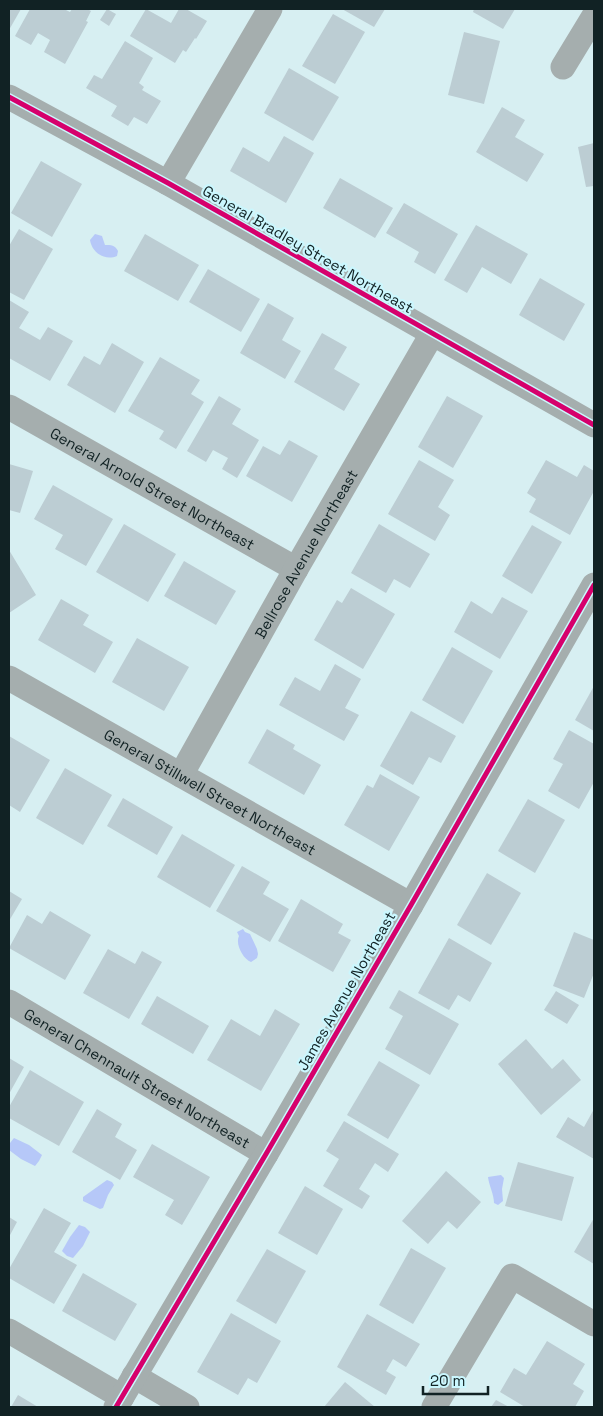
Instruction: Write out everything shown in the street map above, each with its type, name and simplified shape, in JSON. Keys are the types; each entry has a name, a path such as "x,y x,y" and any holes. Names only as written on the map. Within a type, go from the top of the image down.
{"street":[{"path":"168,184 270,9"},
{"path":"563,68 594,16"},
{"name":"General Bradley Street Northeast","path":"9,97 168,184 594,425"},
{"name":"Bellrose Avenue Northeast","path":"181,775 432,334"},
{"name":"General Arnold Street Northeast","path":"9,407 296,570"},
{"name":"James Avenue Northeast","path":"124,1393 411,905 594,585"},
{"name":"General Stillwell Street Northeast","path":"9,678 411,905"},
{"name":"General Chennault Street Northeast","path":"9,1002 266,1154"},
{"path":"434,1407 512,1276 594,1324"},
{"path":"9,1331 124,1393 186,1407"}],"water":[{"path":"95,234 102,236 105,245 111,245 116,248 118,251 117,256 104,257 93,249 90,240"},
{"path":"243,929 250,934 257,949 257,958 251,962 240,951 238,943 239,936 237,932"},
{"path":"14,1138 29,1145 42,1155 35,1166 9,1150 10,1143"},
{"path":"501,1175 504,1178 502,1189 503,1201 498,1205 494,1203 488,1177"},
{"path":"107,1180 114,1185 103,1208 100,1209 83,1201 83,1197"},
{"path":"79,1225 85,1227 90,1232 83,1246 73,1258 67,1256 62,1251"}],"building":[{"path":"9,9 21,9 9,30"},
{"path":"30,9 64,9 70,12 72,9 87,9 91,11 86,21 88,22 65,64 44,52 50,40 38,33 31,45 15,36"},
{"path":"107,9 116,14 109,26 100,20"},
{"path":"146,9 171,23 179,9 186,9 207,21 196,39 186,52 183,50 175,63 130,36"},
{"path":"342,9 385,9 374,27"},
{"path":"474,9 515,9 503,29 473,12"},
{"path":"333,14 365,32 335,84 302,66"},
{"path":"464,32 500,41 484,104 448,95"},
{"path":"125,41 153,58 139,83 144,87 142,90 161,101 147,124 134,117 128,126 111,116 117,106 86,88 94,75 102,79"},
{"path":"289,68 339,97 313,141 264,113"},
{"path":"502,107 525,120 515,137 544,154 527,182 476,152"},
{"path":"284,136 314,153 286,203 230,171 243,147 269,162"},
{"path":"594,143 594,186 586,187 578,147"},
{"path":"41,161 82,184 52,237 11,213"},
{"path":"340,178 393,208 375,238 323,208"},
{"path":"404,203 458,234 435,274 414,262 419,252 386,233"},
{"path":"476,225 528,254 511,284 482,267 467,293 444,280"},
{"path":"19,229 53,249 24,300 9,292 9,246"},
{"path":"145,234 199,265 178,301 124,271"},
{"path":"208,269 260,299 241,332 189,302"},
{"path":"540,278 585,304 564,341 519,315"},
{"path":"9,300 29,312 19,328 40,340 48,327 73,341 50,381 9,358"},
{"path":"268,303 294,318 282,340 301,351 285,379 240,353"},
{"path":"322,333 347,347 334,369 360,384 344,411 294,382"},
{"path":"112,343 144,362 115,413 67,385 84,356 100,365"},
{"path":"160,357 200,380 191,394 204,402 176,449 159,439 164,431 128,411"},
{"path":"219,396 241,409 232,424 259,440 237,478 222,469 228,458 213,450 206,462 187,451"},
{"path":"447,396 483,416 453,468 418,447"},
{"path":"289,440 318,456 292,502 246,476 263,446 280,455"},
{"path":"419,460 454,480 438,507 450,515 435,541 388,514"},
{"path":"546,460 577,477 584,465 594,471 594,491 570,535 529,512 536,499 527,493"},
{"path":"9,464 33,471 20,513 9,510"},
{"path":"53,485 113,519 86,566 55,549 63,535 34,519"},
{"path":"124,524 176,554 148,602 96,572"},
{"path":"379,524 430,554 410,588 394,579 386,593 351,573"},
{"path":"532,525 562,542 532,594 502,576"},
{"path":"9,550 36,595 9,613"},
{"path":"184,561 236,591 216,625 164,596"},
{"path":"351,588 395,614 363,669 314,640 337,600 342,603"},
{"path":"502,597 528,611 500,659 454,632 471,601 492,614"},
{"path":"61,599 89,615 83,625 113,642 95,673 38,640"},
{"path":"137,638 189,667 164,711 112,682"},
{"path":"452,647 493,671 463,724 422,700"},
{"path":"335,664 361,679 345,708 359,715 344,741 279,705 295,677 320,691"},
{"path":"594,686 594,731 575,720"},
{"path":"411,711 456,736 441,763 429,757 413,785 380,766"},
{"path":"267,729 295,745 293,749 321,765 304,795 248,763"},
{"path":"569,730 594,744 594,782 579,809 548,791 563,764 553,759"},
{"path":"9,736 50,760 20,812 9,805"},
{"path":"65,768 112,795 83,845 36,818"},
{"path":"380,774 420,797 389,851 344,825 367,785 373,788"},
{"path":"123,798 173,827 157,855 107,826"},
{"path":"528,799 565,820 535,873 498,851"},
{"path":"182,834 235,865 210,908 157,877"},
{"path":"242,866 270,882 263,894 289,909 270,942 216,911"},
{"path":"487,873 521,893 491,945 457,925"},
{"path":"9,891 22,899 9,921"},
{"path":"301,899 343,924 338,933 351,940 333,972 278,941"},
{"path":"50,911 91,935 65,980 9,948 27,915 42,924"},
{"path":"574,932 594,940 594,973 584,998 553,986"},
{"path":"449,938 492,963 470,1002 458,995 449,1010 418,993"},
{"path":"108,949 135,964 142,951 162,962 129,1019 83,993"},
{"path":"399,990 459,1024 430,1075 385,1049 403,1016 389,1008"},
{"path":"556,991 579,1005 567,1024 544,1010"},
{"path":"157,996 209,1026 193,1054 141,1024"},
{"path":"275,1009 300,1024 261,1091 207,1060 231,1019 260,1036"},
{"path":"526,1039 552,1069 563,1059 581,1080 541,1115 498,1064"},
{"path":"9,1058 24,1067 9,1094"},
{"path":"379,1061 420,1085 388,1139 347,1115"},
{"path":"30,1070 84,1102 59,1146 9,1118 9,1107"},
{"path":"97,1109 122,1124 115,1137 137,1150 120,1180 72,1152"},
{"path":"594,1109 594,1159 556,1137 568,1117 584,1127"},
{"path":"344,1121 399,1154 388,1172 375,1163 359,1189 370,1196 362,1209 323,1186 339,1159 326,1151"},
{"path":"152,1144 210,1177 182,1225 165,1215 174,1200 133,1177"},
{"path":"518,1162 574,1177 562,1221 505,1206"},
{"path":"446,1171 481,1202 457,1229 448,1221 428,1244 402,1221"},
{"path":"305,1186 343,1209 317,1255 278,1233"},
{"path":"44,1208 71,1223 54,1252 77,1265 54,1304 9,1278 9,1269"},
{"path":"9,1217 17,1222 9,1237"},
{"path":"594,1218 594,1264 574,1252"},
{"path":"411,1248 446,1268 413,1324 379,1305"},
{"path":"267,1249 306,1271 276,1324 236,1301"},
{"path":"83,1273 137,1304 115,1341 62,1311"},
{"path":"231,1313 281,1341 257,1383 248,1378 238,1395 197,1372"},
{"path":"367,1314 420,1344 406,1367 393,1359 386,1371 396,1377 386,1395 337,1367"},
{"path":"547,1341 585,1364 573,1384 584,1391 575,1407 525,1407 500,1392 514,1368 526,1375"},
{"path":"345,1382 375,1407 324,1407"},
{"path":"18,1395 38,1407 11,1407"},
{"path":"496,1400 509,1407 491,1407"}],"cycle path":[{"path":"9,97 168,183 594,425"},
{"path":"116,1407 411,905 594,585"}]}
